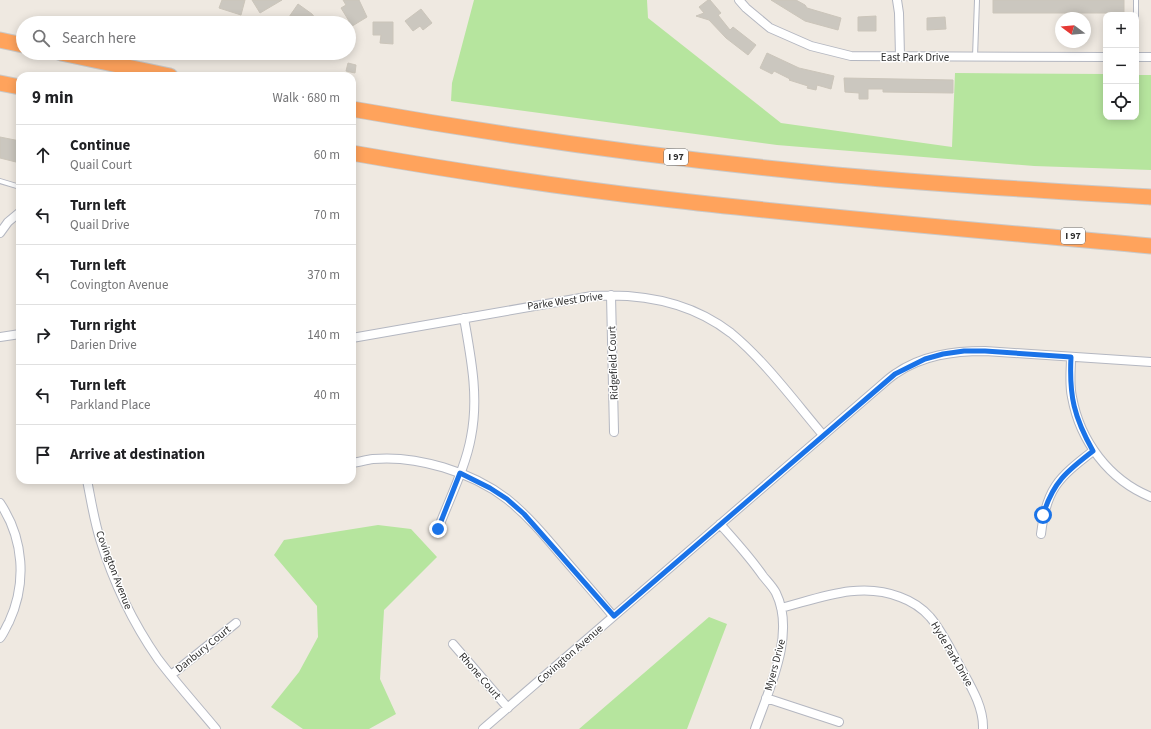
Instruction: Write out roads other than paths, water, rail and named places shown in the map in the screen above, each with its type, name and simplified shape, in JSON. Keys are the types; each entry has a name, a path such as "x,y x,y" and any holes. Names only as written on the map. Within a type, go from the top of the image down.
{"highway":[{"path":"0,40 16,43"},
{"path":"94,60 151,72"},
{"path":"0,83 16,86"},
{"name":"I 97","path":"356,110 549,141 669,157 804,171 1002,188 1151,197"},
{"name":"I 97","path":"356,154 540,183 788,213 996,232 1151,240"},
{"path":"1002,188 1151,187"},
{"path":"996,232 1151,246"}],"street":[{"name":"East Park Drive","path":"739,0 746,8 770,28 811,46 851,56 1103,57"},
{"path":"897,0 899,13 900,57"},
{"path":"1139,57 1151,57"},
{"path":"0,233 8,222 16,215"},
{"name":"Ridgefield Court","path":"611,295 614,432"},
{"name":"Parke West Drive","path":"356,337 592,296 632,296 667,302 695,312 713,321 748,348 823,435"},
{"path":"438,529 460,473 471,437 474,415 475,392 473,370 464,318"},
{"path":"0,337 16,335"},
{"name":"Covington Avenue","path":"483,729 895,374 925,359 943,354 964,351 985,351 1151,362"},
{"path":"1071,357 1070,385 1076,414 1083,433 1093,451 1118,477 1151,497"},
{"path":"1041,534 1043,515 1048,500 1056,485 1065,473 1093,451"},
{"path":"356,462 373,459 410,461 445,468 460,473 490,488 507,499 524,514 614,616"},
{"name":"Covington Avenue","path":"88,484 100,539 118,587 144,637 171,675 216,729"},
{"path":"0,503 6,513 18,543 22,568 20,587 13,613 0,638"},
{"name":"Myers Drive","path":"720,524 751,558 776,593 781,608 783,622 782,642 778,662 755,729"},
{"name":"Hyde Park Drive","path":"781,608 844,591 861,589 876,590 911,602 929,615 938,627 972,688 979,706 983,729"},
{"name":"Danbury Court","path":"171,675 236,623"},
{"name":"Rhone Court","path":"453,644 508,708"},
{"path":"766,698 839,722"}],"lane":[{"path":"976,57 977,0"},
{"path":"1136,0 1136,12"},
{"path":"0,181 16,186"}]}
